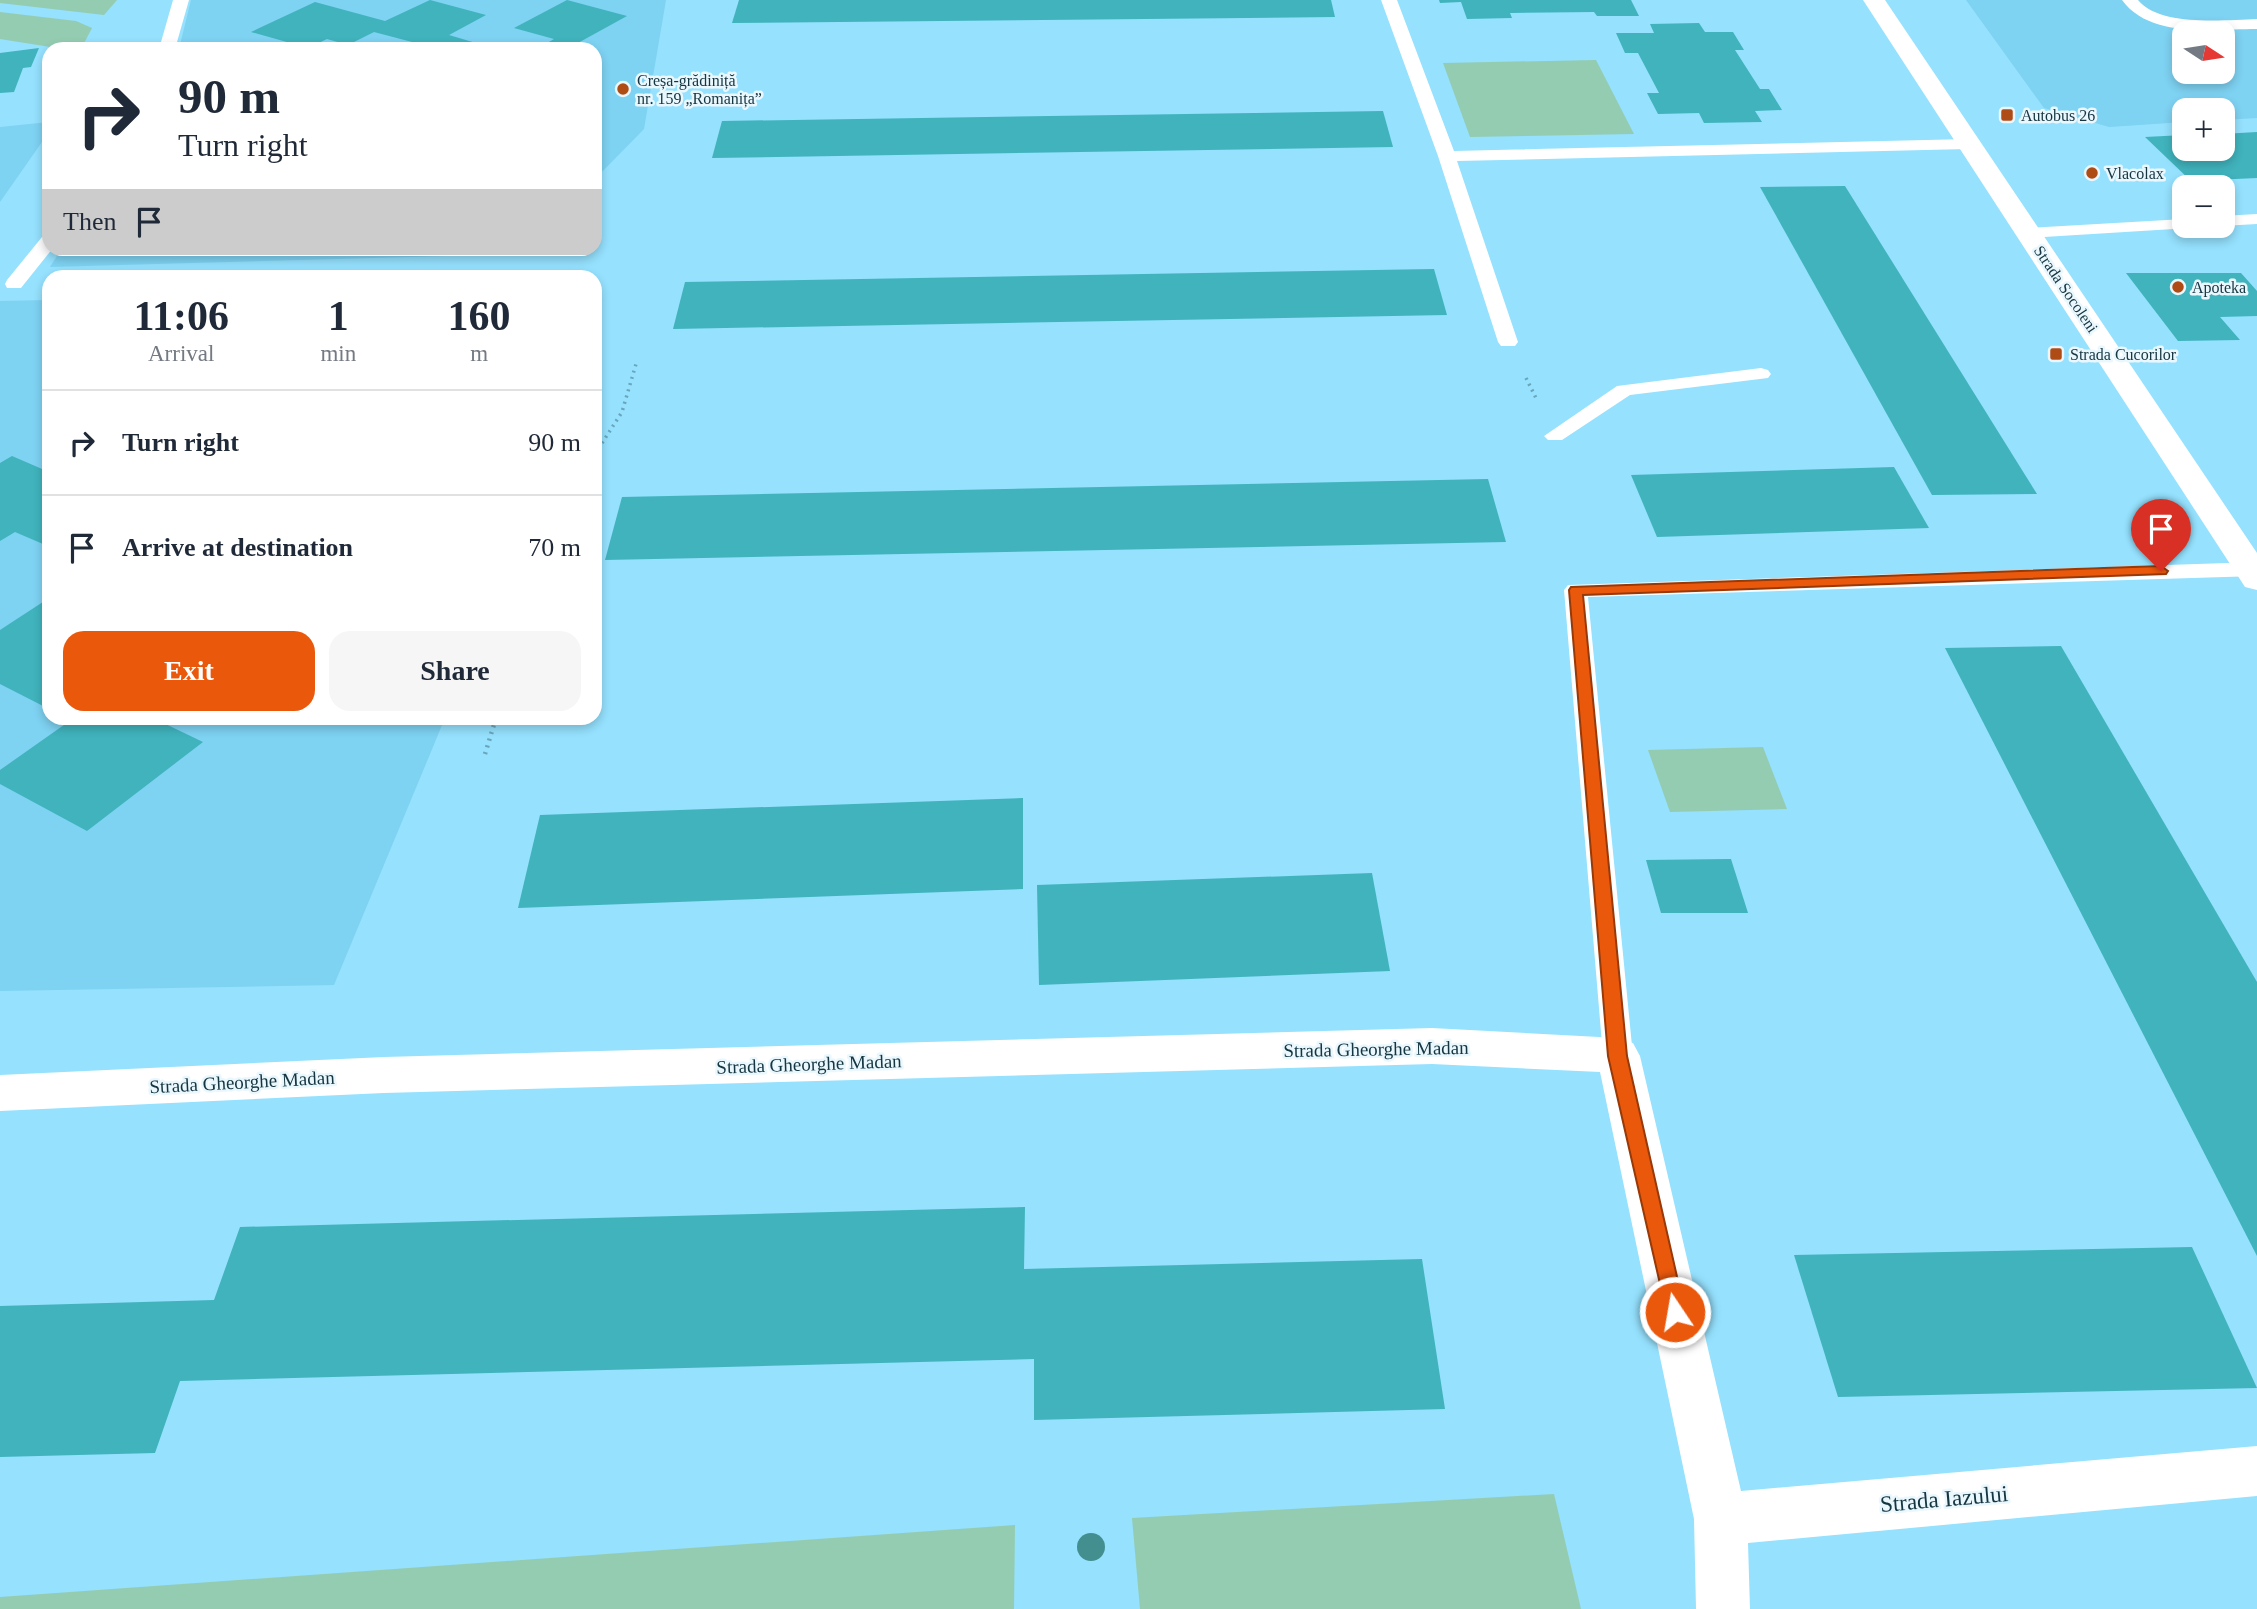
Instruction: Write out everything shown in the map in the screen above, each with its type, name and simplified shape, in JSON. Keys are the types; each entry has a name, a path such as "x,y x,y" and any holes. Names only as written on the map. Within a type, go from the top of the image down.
{"street":[{"name":"Strada Socoleni","path":"1874,0 2255,572"},
{"name":"Strada Gheorghe Madan","path":"0,1093 384,1075 1432,1046 1530,1049 1618,1056"},
{"path":"1618,1056 1721,1519 1723,1609"},
{"name":"Strada Iazului","path":"1721,1519 2257,1471"}],"lane":[{"path":"169,42 181,0"},
{"path":"1389,0 1447,156 1508,342"},
{"path":"2130,0 2133,6 2154,19 2190,24 2257,24"},
{"path":"1447,156 1968,144"},
{"path":"2235,221 2257,219"},
{"path":"2028,233 2172,225"},
{"path":"14,284 42,250"},
{"path":"1555,436 1623,390 1761,374"},
{"path":"1618,1056 1576,590 2255,572"}],"path":[{"path":"1508,342 1555,436"},
{"path":"602,443 622,412 636,364"},
{"path":"485,754 494,725"}],"shaded area":[{"name":"Creșa-grădiniță nr. 159 „Romanița”","path":"191,0 666,0 644,129 602,172 602,42 181,42"},
{"path":"1966,0 2257,0 2257,118 2235,119 2235,98 2172,98 2172,123 2109,127 2044,108"},
{"path":"42,123 42,142 0,202 0,127"},
{"path":"57,256 449,256 50,267"},
{"path":"42,300 42,725 442,725 334,985 0,991 0,301"}],"green space":[{"path":"0,0 117,0 104,15 0,3"},
{"path":"0,12 76,21 92,28 85,42 42,42 42,46 0,39"},
{"path":"1596,60 1634,134 1470,137 1443,63"},
{"path":"1763,747 1787,809 1670,812 1648,750"},
{"path":"1554,1494 1581,1609 1140,1609 1132,1518"},
{"path":"1015,1525 1014,1609 0,1609 0,1597"}],"building":[{"path":"430,0 486,15 449,35 472,42 412,42 374,32 354,42 327,39 321,42 287,42 251,32 315,2 385,21"},
{"path":"567,0 627,16 580,42 549,42 554,39 514,28"},
{"path":"739,0 1331,0 1335,17 732,23"},
{"path":"1439,0 1631,0 1639,16 1597,16 1594,12 1510,13 1512,18 1467,19 1461,2 1440,3"},
{"path":"1699,23 1705,32 1733,32 1744,50 1735,50 1760,89 1769,89 1782,110 1755,111 1762,122 1704,123 1699,113 1658,114 1647,93 1659,93 1638,53 1625,53 1616,33 1654,33 1650,24"},
{"path":"39,48 31,67 23,68 14,92 0,93 0,53"},
{"path":"1383,111 1393,147 712,158 722,121"},
{"path":"2257,132 2257,178 2185,175 2145,137 2172,136 2172,161 2235,161 2235,133"},
{"path":"1845,186 2037,494 1932,495 1760,187"},
{"path":"1434,269 1447,315 673,329 685,282"},
{"path":"2126,273 2241,273 2257,291 2257,316 2220,317 2240,340 2178,341"},
{"path":"12,456 42,469 42,544 15,532 0,541 0,463"},
{"path":"1894,467 1929,528 1657,537 1631,475"},
{"path":"1488,479 1506,542 605,560 622,497"},
{"path":"42,603 42,705 0,684 0,630"},
{"path":"2061,646 2257,982 2257,1256 1945,648"},
{"path":"64,725 168,725 203,742 87,831 0,784 0,770"},
{"path":"1023,798 1023,889 518,908 540,815"},
{"path":"1731,859 1748,913 1661,913 1646,860"},
{"path":"1372,873 1390,971 1039,985 1037,885"},
{"path":"1025,1207 1024,1269 1422,1259 1445,1409 1034,1420 1034,1359 180,1381 155,1453 0,1457 0,1306 214,1300 240,1227"},
{"path":"2192,1247 2257,1388 1838,1397 1794,1255"}],"place":[{"name":"Creșa-grădiniță nr. 159 „Romanița”","path":"623,89"},
{"name":"Autobus 26","path":"2007,115"},
{"name":"Vlacolax","path":"2092,173"},
{"name":"Apoteka","path":"2178,287"},
{"name":"Strada Cucorilor","path":"2056,354"}],"route":[{"path":"1675,1312 1618,1056 1576,590 2161,571"}]}
